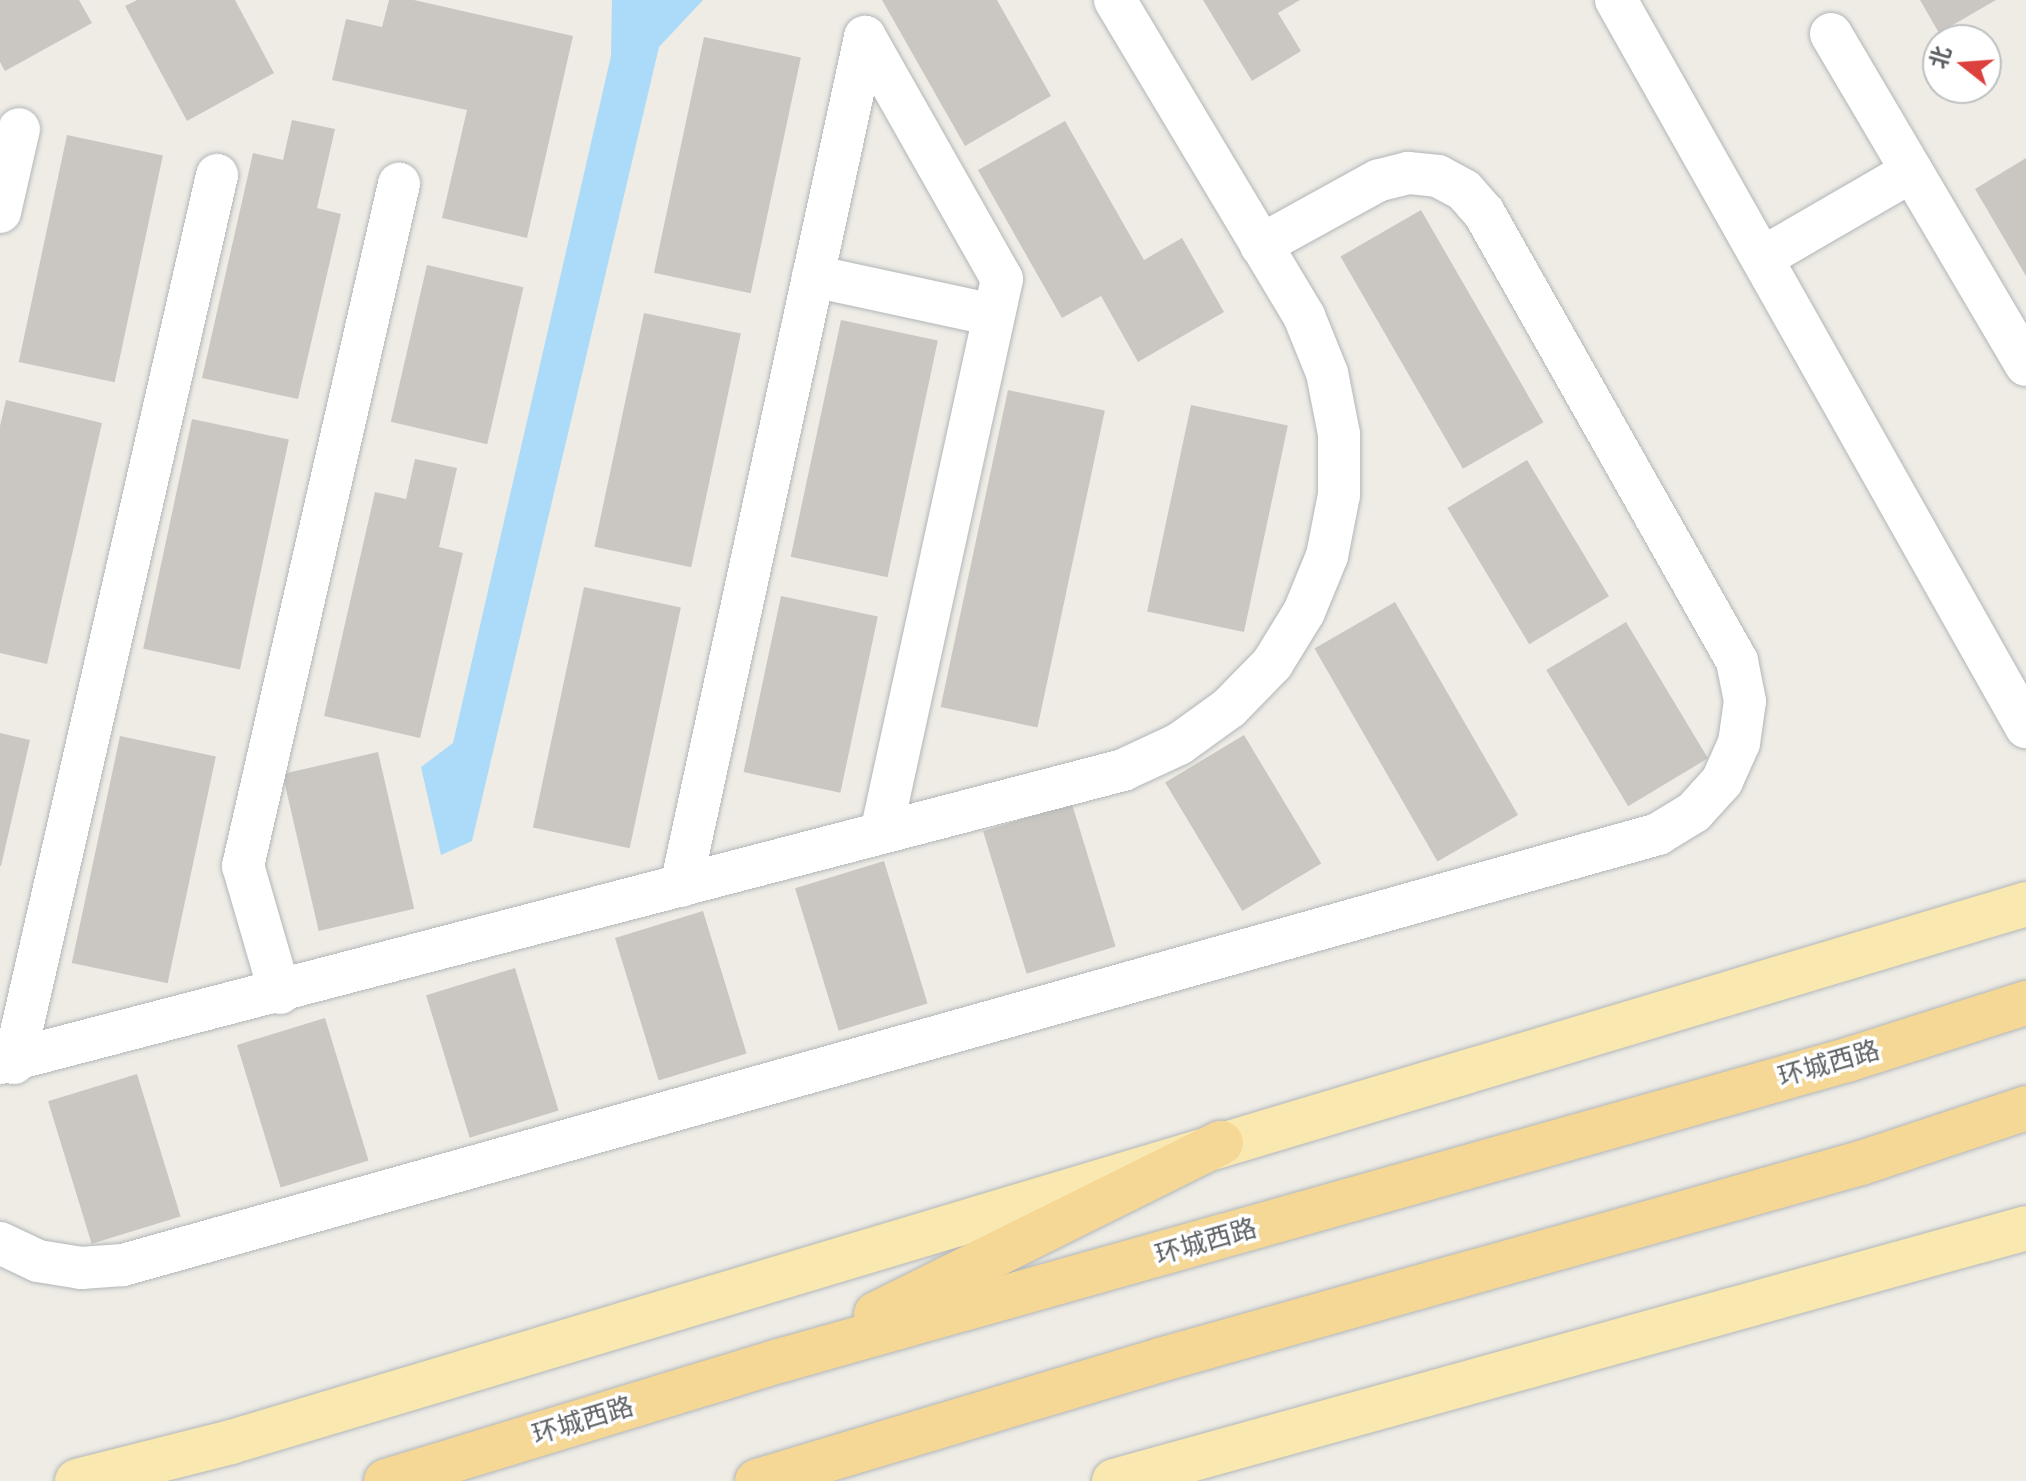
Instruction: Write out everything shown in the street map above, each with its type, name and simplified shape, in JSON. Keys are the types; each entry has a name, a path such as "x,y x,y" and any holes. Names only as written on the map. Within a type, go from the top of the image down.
{"highway":[{"name":"环城西路","path":"386,1481 779,1361 1832,1064 2026,1003"},
{"path":"757,1481 1160,1360 1861,1163 2026,1108"},
{"path":"779,1361 1221,1143"}],"main road":[{"path":"77,1481 231,1442 2026,904"},
{"path":"1114,1481 2026,1228"}],"street":[{"path":"217,175 7,1063 1123,770 1179,744 1229,708 1272,664 1304,612 1327,556 1339,495 1339,434 1327,373 1304,316 1115,0"},
{"path":"1616,0 2026,727"},
{"path":"1831,34 2026,365"},
{"path":"681,886 865,37 1002,279 881,833"},
{"path":"0,212 19,129"},
{"path":"1762,258 1912,171"},
{"path":"0,1243 38,1261 81,1268 123,1265 1658,834 1694,812 1722,781 1739,743 1745,701 1737,661 1484,213 1464,190 1438,176 1408,173 1379,180 1261,245"},
{"path":"280,993 243,866 399,184"},
{"path":"813,276 994,315"}],"water":[{"path":"612,0 703,0 659,47 472,841 441,855 421,767 453,743 611,56"}],"building":[{"path":"0,0 79,0 92,23 5,71 0,62"},
{"path":"137,0 235,0 274,73 187,121 125,6"},
{"path":"389,0 414,0 573,36 527,238 442,218 467,110 332,80 346,19 382,27"},
{"path":"882,0 997,0 1051,96 965,146"},
{"path":"1203,0 1300,0 1278,13 1301,51 1252,81"},
{"path":"1920,0 1996,0 1955,24 1934,24"},
{"path":"704,37 801,58 751,293 654,273"},
{"path":"292,120 335,129 317,208 341,214 298,399 202,378 253,153 283,160"},
{"path":"1065,121 1144,260 1182,238 1224,312 1138,362 1101,296 1062,318 978,170"},
{"path":"67,135 163,155 115,382 19,362"},
{"path":"2026,158 2026,276 1975,189"},
{"path":"1421,210 1544,422 1463,469 1340,256"},
{"path":"427,265 523,287 487,444 391,422"},
{"path":"644,313 741,334 691,567 594,547"},
{"path":"841,320 938,341 888,577 791,557"},
{"path":"1008,390 1105,411 1037,728 941,707"},
{"path":"6,400 102,423 47,664 0,653 0,426"},
{"path":"1191,405 1288,426 1244,632 1147,611"},
{"path":"192,419 289,440 240,669 143,649"},
{"path":"415,459 457,468 439,547 463,553 420,738 324,716 375,492 406,499"},
{"path":"1527,460 1609,596 1529,644 1447,508"},
{"path":"584,587 681,608 630,848 533,828"},
{"path":"781,596 878,617 840,793 744,772"},
{"path":"1395,602 1518,815 1437,862 1314,648"},
{"path":"1626,622 1708,758 1628,806 1546,670"},
{"path":"0,733 30,740 1,866 0,866"},
{"path":"1244,735 1321,864 1242,911 1165,782"},
{"path":"120,736 216,756 168,983 72,963"},
{"path":"378,752 414,909 319,931 283,774"},
{"path":"1072,804 1116,946 1027,974 983,831"},
{"path":"884,861 928,1003 839,1031 795,888"},
{"path":"703,911 747,1053 659,1080 615,938"},
{"path":"515,968 559,1110 470,1138 426,995"},
{"path":"325,1018 369,1160 281,1187 237,1045"},
{"path":"137,1074 181,1216 92,1244 48,1101"}]}
